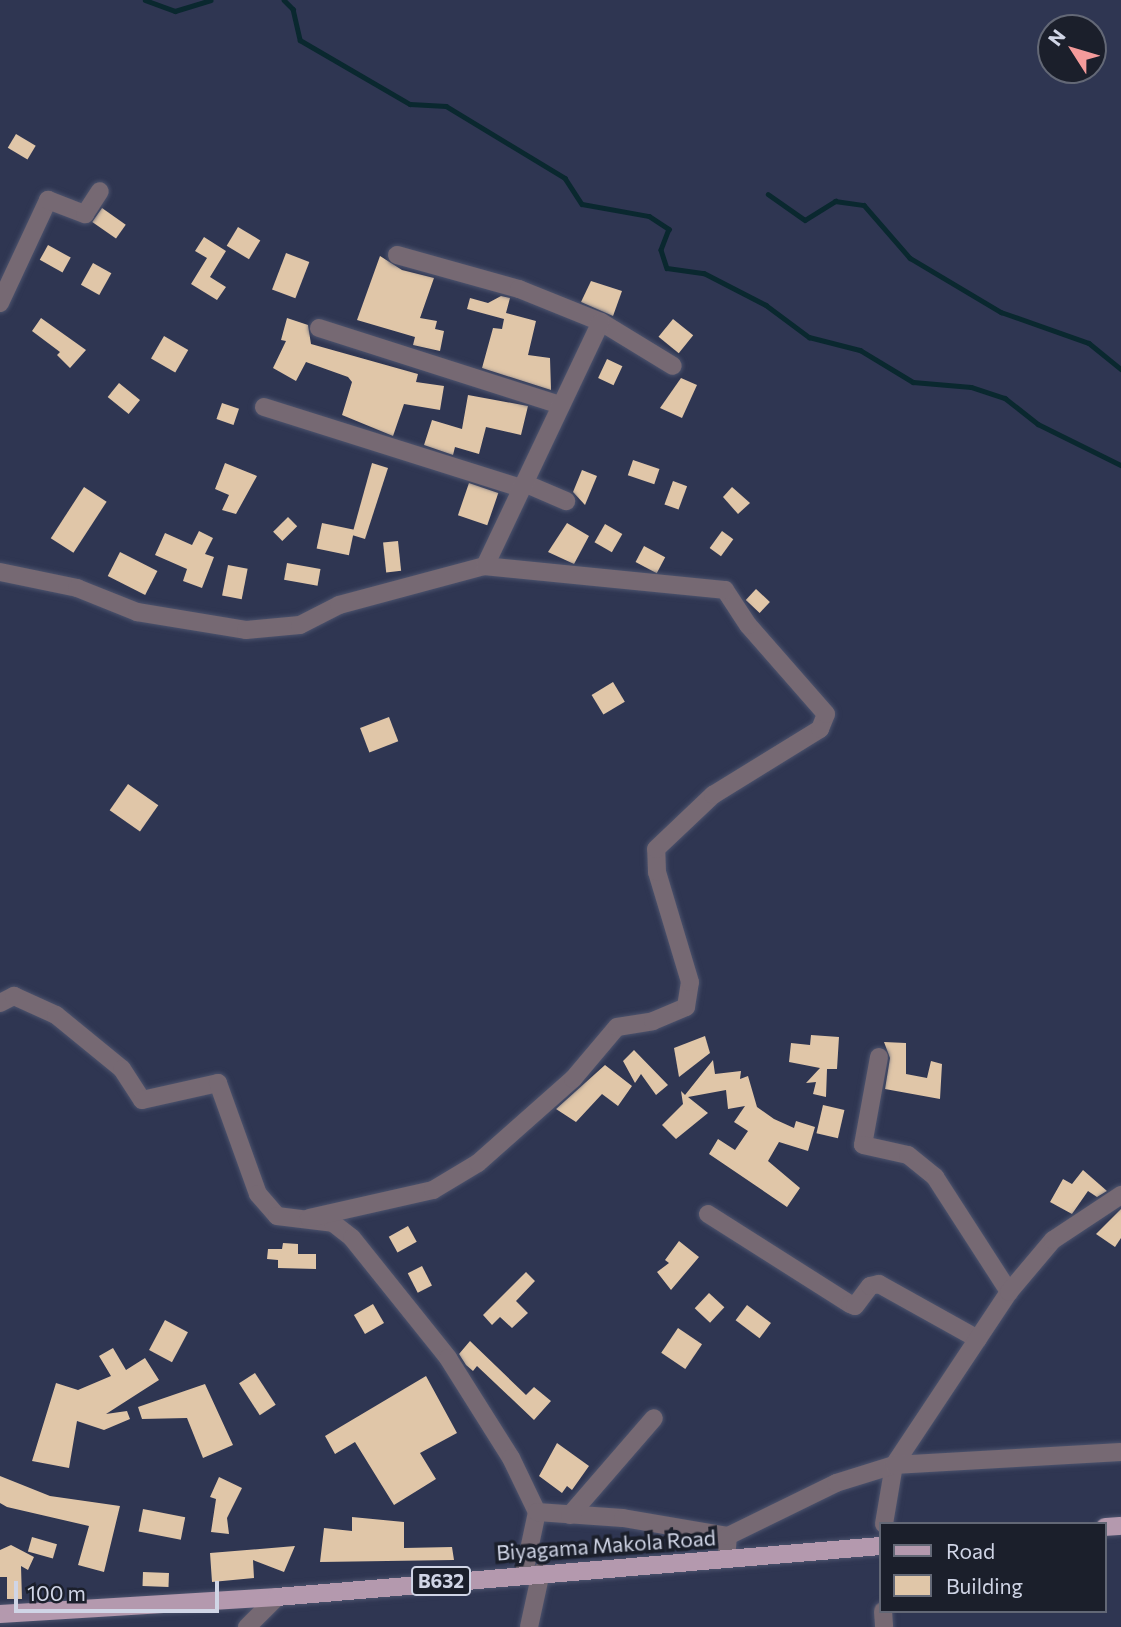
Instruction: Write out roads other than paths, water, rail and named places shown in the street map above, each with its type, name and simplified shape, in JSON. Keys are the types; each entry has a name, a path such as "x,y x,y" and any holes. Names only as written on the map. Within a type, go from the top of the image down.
{"main road":[{"name":"Biyagama Makola Road","path":"0,1614 277,1597 533,1572 880,1546"}],"street":[{"path":"0,303 48,200 86,214 100,191"},
{"path":"397,255 519,289 601,322 673,366"},
{"path":"485,566 601,322"},
{"path":"319,328 561,405"},
{"path":"264,407 522,485 566,501"},
{"path":"0,572 77,588 136,612 246,631 300,625 340,605 485,566 725,590 748,625 826,714 820,729 713,795 656,849 657,872 690,982 686,1007 653,1021 617,1027 573,1079 478,1163 433,1190 309,1218"},
{"path":"0,1003 14,996 56,1015 122,1069 142,1100 218,1083 258,1194 277,1216 333,1223 352,1238 448,1358 511,1458 537,1512 529,1627"},
{"path":"879,1057 863,1144 908,1156 935,1177 1009,1292"},
{"path":"884,1522 894,1465 1009,1292 1053,1240 1121,1195"},
{"path":"708,1214 850,1304 856,1306 870,1286 878,1284 978,1339"},
{"path":"569,1515 654,1418"},
{"path":"537,1512 728,1536 836,1483 894,1465 1121,1452"},
{"path":"727,1559 728,1536"},
{"path":"247,1627 277,1597"}],"waterway":[{"path":"145,0 175,11 210,0"},
{"path":"284,0 293,9 300,40 410,104 446,106 565,178 582,204 649,216 669,229 661,250 667,268 704,273 766,305 809,337 860,350 913,382 971,387 1005,398 1038,424 1121,465"},
{"path":"768,194 805,220 835,201 864,205 910,258 1001,312 1089,343 1121,369"}]}
